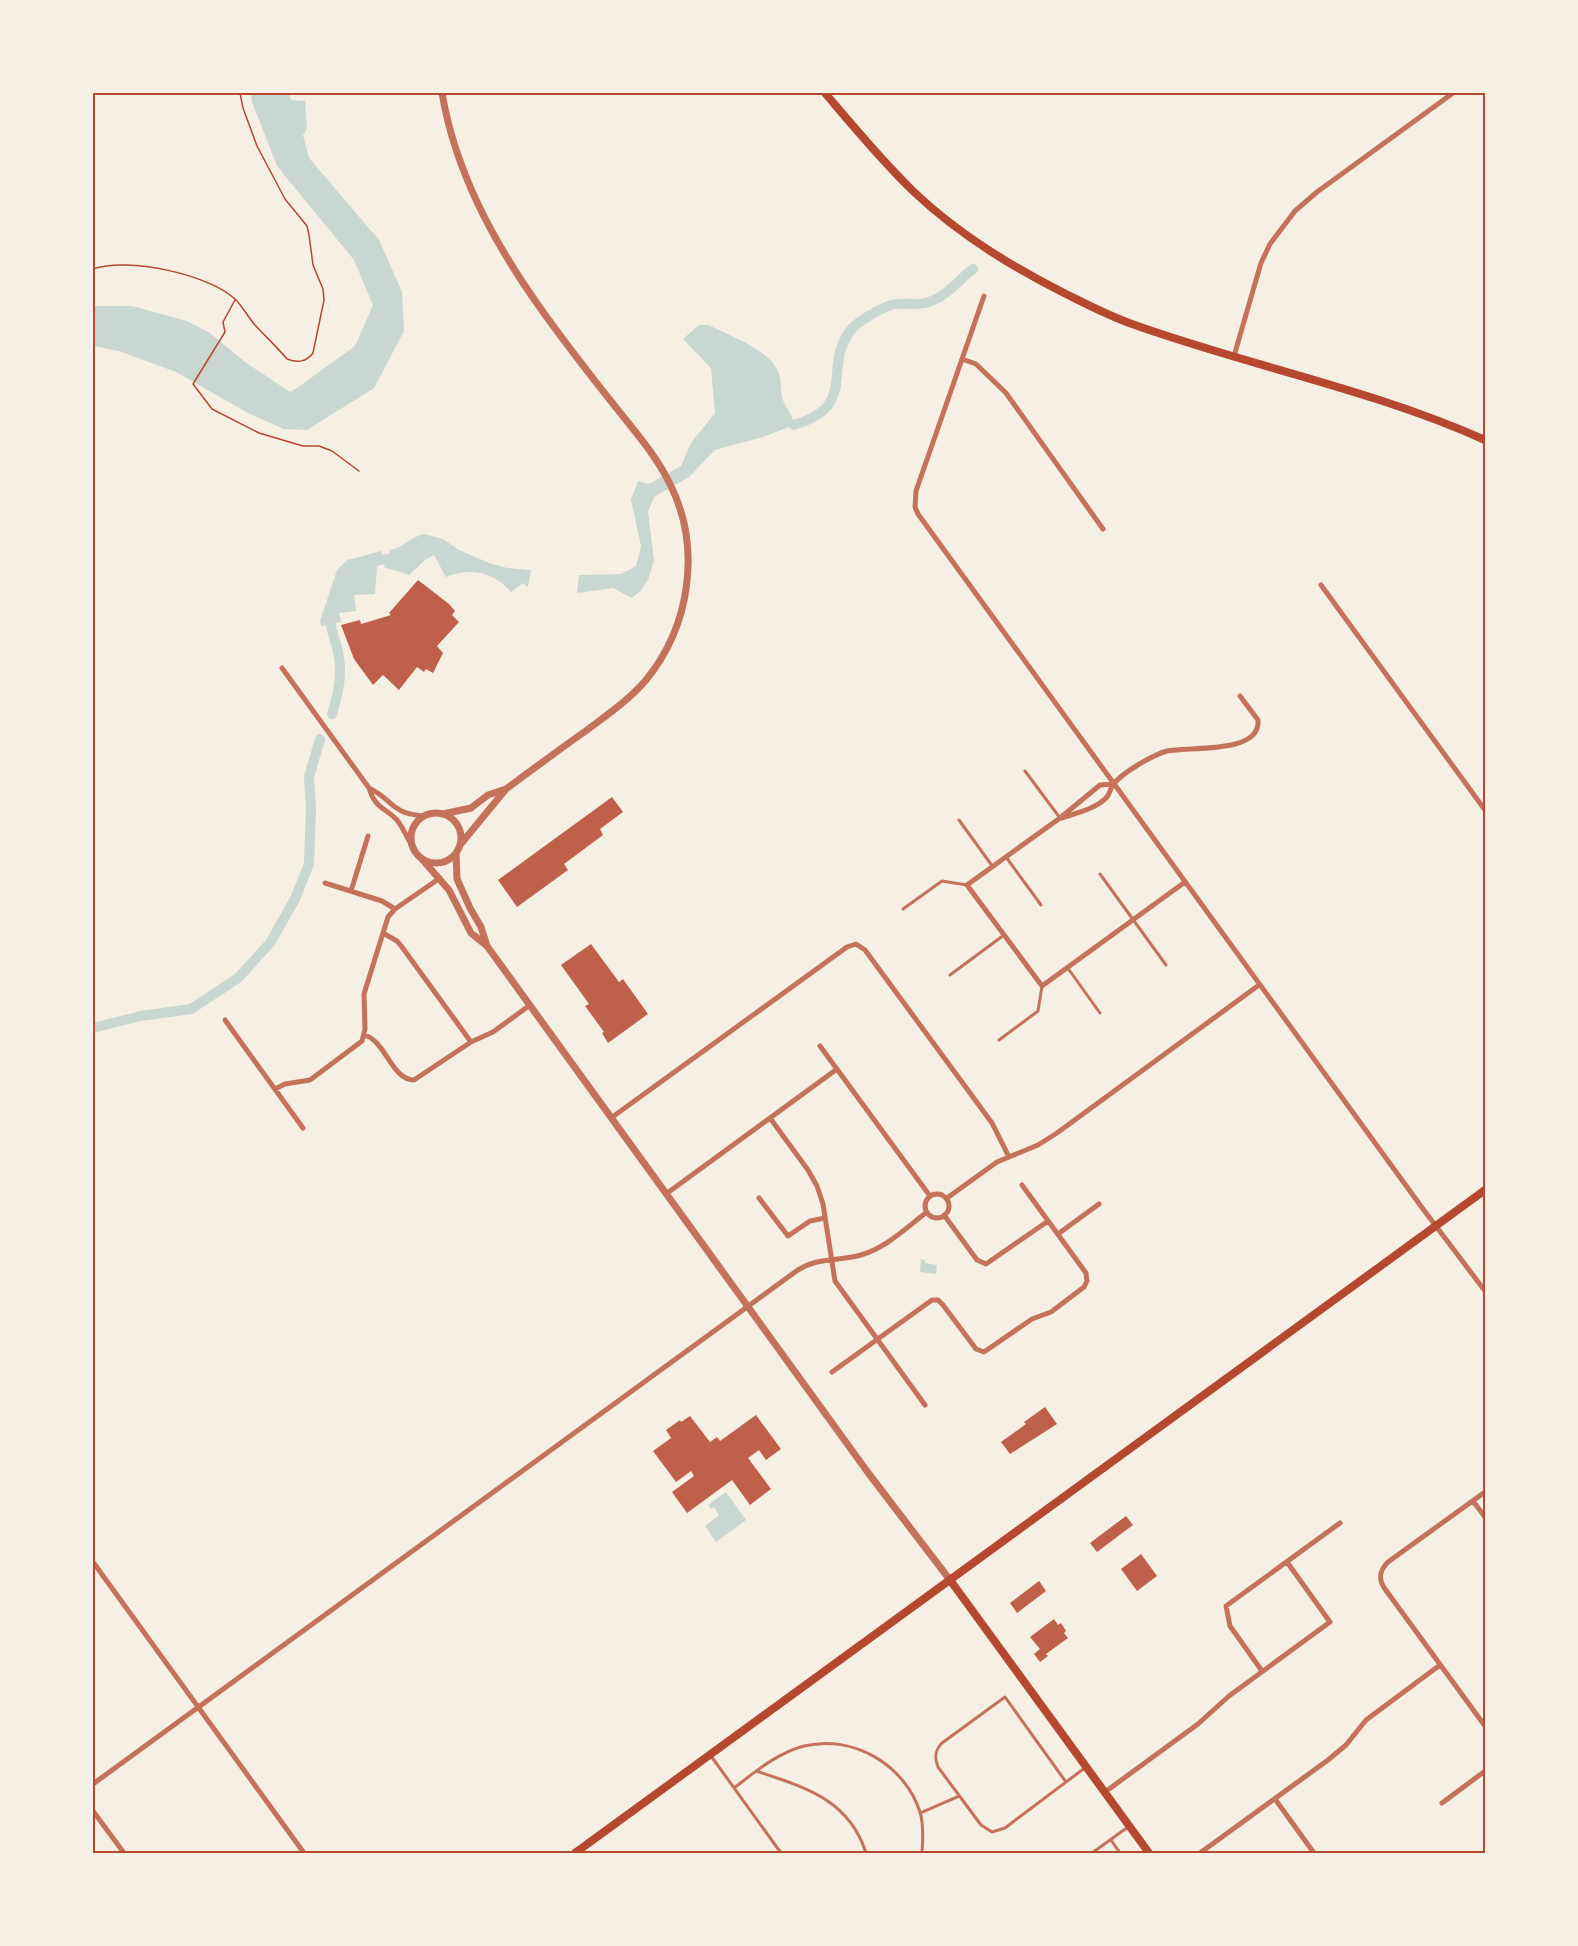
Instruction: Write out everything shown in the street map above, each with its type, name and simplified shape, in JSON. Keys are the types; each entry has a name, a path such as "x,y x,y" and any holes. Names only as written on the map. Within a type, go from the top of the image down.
{"main road":[{"path":"825,93 862,138 913,191 958,229 1008,264 1121,320 1407,408 1485,440"},
{"path":"575,1853 1485,1190"},
{"path":"950,1580 1149,1853"}],"street":[{"path":"442,93 460,164 504,253 550,322 646,446 665,475 685,530 688,574 683,606 668,645 654,669 633,694 506,789 488,795 471,808 443,814"},
{"path":"1234,356 1261,263 1270,244 1294,211 1453,93"},
{"path":"984,296 916,491 915,507 922,521 1259,985 1485,1291"},
{"path":"962,359 976,364 1006,393 1103,529"},
{"path":"1321,585 1485,810"},
{"path":"282,668 369,788 373,800 394,818 420,857 449,890 471,933 487,946 869,1474 950,1580"},
{"path":"1185,882 1042,986 967,885 1060,818 1100,785 1113,784 1154,756 1177,749 1215,749 1237,743 1251,736 1258,728 1258,720 1240,696"},
{"path":"1060,818 1092,807 1108,797 1113,784"},
{"path":"369,788 381,793 398,811 409,815 443,814 458,827 460,840 457,850 457,879 481,927 487,946"},
{"path":"420,857 425,861 439,863 445,861 457,850 480,819 496,804 506,789"},
{"path":"412,846 414,826 424,816"},
{"path":"351,891 368,836"},
{"path":"275,1089 285,1084 310,1080 361,1042 365,1035 364,994 388,917 395,909 440,878"},
{"path":"325,883 382,901 395,909"},
{"path":"383,933 397,941 402,947 471,1042"},
{"path":"611,1118 847,946 856,944 865,950 992,1123 1009,1157"},
{"path":"947,1198 988,1168 1038,1145 1057,1133 1259,985"},
{"path":"365,1035 376,1041 401,1076 409,1081 418,1079 471,1042 493,1032 530,1005"},
{"path":"225,1020 303,1128"},
{"path":"820,1046 930,1196"},
{"path":"666,1194 837,1069"},
{"path":"770,1118 813,1178 823,1204 833,1276 837,1284 925,1405"},
{"path":"832,1372 935,1300 943,1305 976,1349 987,1352 1032,1319 1050,1312 1082,1289 1088,1281 1087,1275 1022,1185"},
{"path":"927,1212 926,1202 930,1196 937,1194 947,1198"},
{"path":"759,1198 788,1236 810,1221 825,1218"},
{"path":"927,1212 937,1218 944,1215 949,1206 947,1198"},
{"path":"1058,1234 1099,1204"},
{"path":"93,1784 802,1267 817,1261 869,1253 927,1212"},
{"path":"944,1215 977,1260 986,1264 1048,1221"},
{"path":"1485,1492 1388,1562 1380,1573 1385,1589 1485,1726"},
{"path":"1473,1500 1485,1517"},
{"path":"1262,1671 1230,1626 1226,1606 1340,1523"},
{"path":"93,1562 304,1853"},
{"path":"1105,1792 1198,1724 1228,1696 1330,1622 1287,1562"},
{"path":"1200,1853 1337,1753 1374,1714 1440,1665"},
{"path":"1442,1803 1485,1771"},
{"path":"1275,1799 1314,1853"},
{"path":"93,1811 124,1853"}],"lane":[{"path":"1025,771 1060,818"},
{"path":"959,820 993,867"},
{"path":"1006,857 1041,905"},
{"path":"1100,874 1166,966"},
{"path":"903,909 942,881 967,885"},
{"path":"950,975 1004,935"},
{"path":"1067,967 1100,1013"},
{"path":"999,1040 1038,1011 1042,986"},
{"path":"1066,1782 1005,1697 942,1743 936,1751 935,1759 938,1767 959,1796 981,1825 989,1831 996,1832 1005,1828 1086,1767"},
{"path":"734,1788 778,1756 804,1746 818,1743 846,1745 863,1750 891,1768 910,1791 920,1814 923,1828 922,1853"},
{"path":"710,1755 781,1853"},
{"path":"756,1771 795,1783 838,1808 859,1836 866,1853"},
{"path":"920,1814 959,1796"},
{"path":"1092,1853 1129,1826"},
{"path":"1111,1840 1120,1853"}],"path":[{"path":"93,269 120,266 171,271 212,283 236,299 254,323 287,359 303,362 314,353 324,300 313,265 309,235 306,226 285,199 257,146 240,93"},
{"path":"236,299 223,322 225,332 194,384 198,390 212,409 259,433 303,446 320,446 332,451 359,471"}],"shaded area":[{"path":"251,93 289,93 291,100 305,101 307,129 303,135 309,158 379,240 402,292 404,331 374,388 307,430 284,429 248,413 176,372 119,351 93,346 93,306 132,306 187,321 210,333 245,362 290,392 355,346 373,305 354,260 277,166 252,102"},
{"path":"699,325 708,325 737,338 773,363 778,371 783,400 794,425 763,437 715,450 689,477 654,497 648,512 654,560 648,580 632,598 613,588 577,593 579,575 621,574 636,566 641,546 631,499 638,481 649,484 681,466 691,443 715,413 711,368 683,339"},
{"path":"424,534 443,539 459,550 489,563 507,568 531,570 528,587 523,583 511,592 497,580 473,572 446,577 434,555 409,575 384,567 390,550"},
{"path":"382,551 377,568 375,594 354,595 356,611 339,613 341,622 321,626 320,621 337,570 347,560"},
{"path":"921,1259 925,1260 925,1263 937,1265 936,1274 920,1272"},
{"path":"726,1492 746,1520 716,1542 705,1526 719,1515 714,1507 711,1509 708,1505"}],"building":[{"path":"418,580 449,604 455,611 452,615 459,622 437,646 443,653 433,673 426,669 424,672 417,667 399,690 383,675 373,685 354,659 341,625 360,620 361,624 391,615 389,613"},
{"path":"612,797 623,812 600,829 603,835 564,864 568,870 517,907 498,880"},
{"path":"591,944 619,982 623,979 648,1014 608,1043 602,1033 604,1032 585,1006 589,1004 561,965"},
{"path":"1045,1407 1057,1424 1010,1454 1001,1442"},
{"path":"756,1415 781,1449 766,1460 759,1450 748,1458 771,1489 750,1505 732,1480 687,1513 672,1492 694,1476 691,1471 676,1482 653,1451 671,1438 666,1430 690,1416 710,1442 717,1437 720,1441"},
{"path":"1126,1516 1133,1525 1097,1552 1090,1543"},
{"path":"1141,1554 1157,1576 1137,1591 1121,1569"},
{"path":"1039,1581 1046,1591 1017,1613 1010,1603"},
{"path":"1054,1619 1058,1625 1061,1623 1068,1638 1046,1654 1048,1656 1040,1662 1034,1654 1040,1649 1030,1637"}],"waterway":[{"path":"794,425 814,417 826,407 833,397 842,345 853,327 886,307 900,304 922,304 939,298 973,269"},
{"path":"366,566 379,560 400,558"},
{"path":"331,610 331,627 340,668 338,691 332,714"},
{"path":"93,1028 141,1016 191,1009 238,978 270,943 295,899 309,864 311,808 309,777 320,739"}]}
